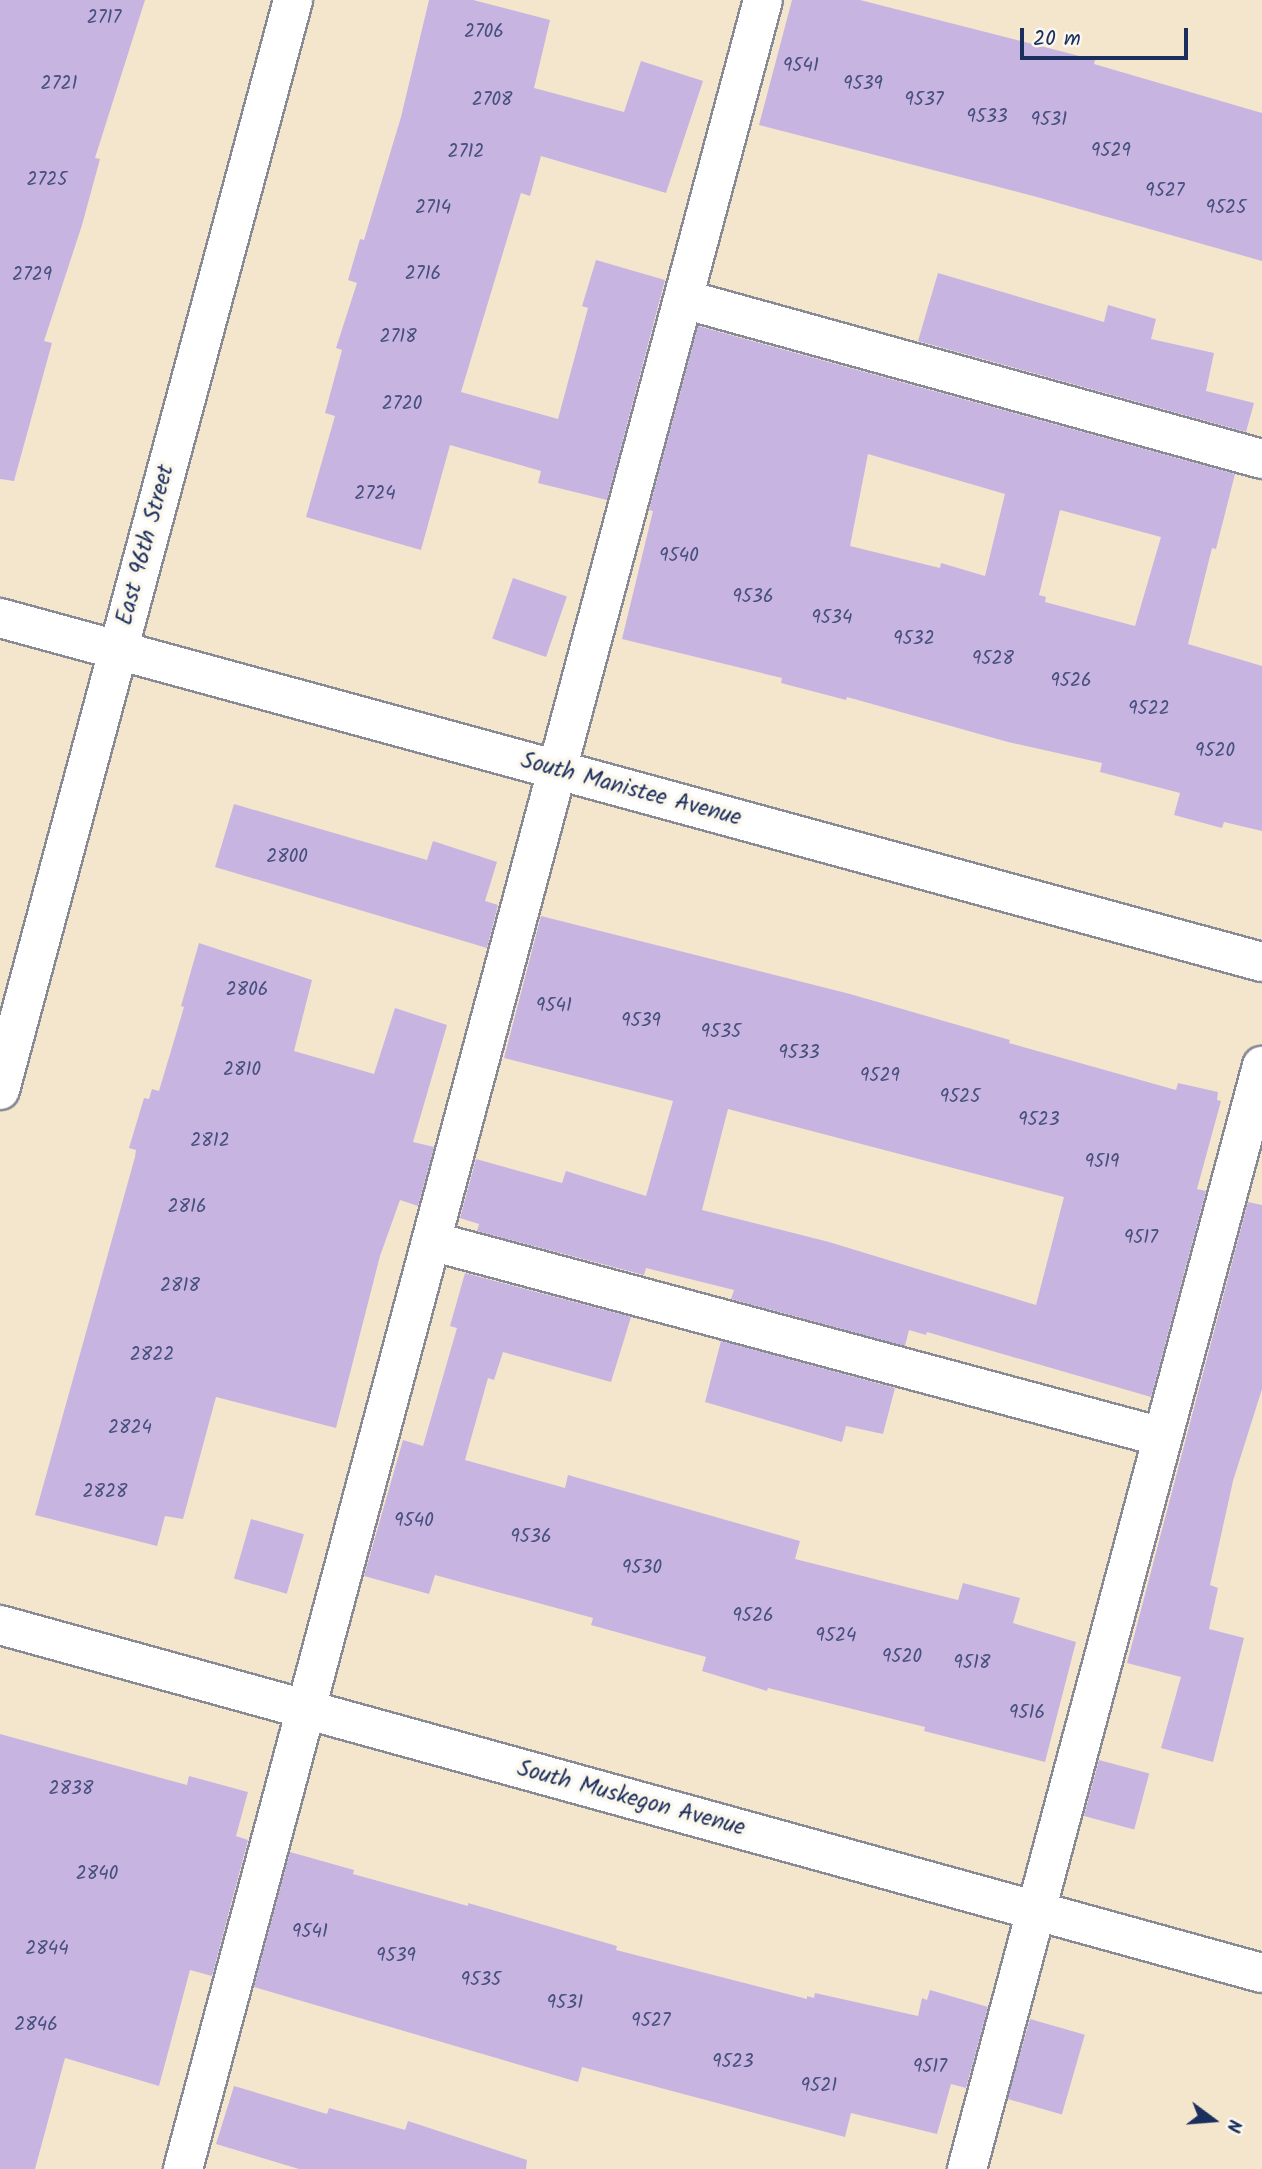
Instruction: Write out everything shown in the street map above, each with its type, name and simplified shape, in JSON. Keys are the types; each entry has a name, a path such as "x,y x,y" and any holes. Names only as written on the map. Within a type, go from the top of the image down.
{"street":[{"name":"East 96th Street","path":"0,1090 293,0"},
{"path":"183,2169 763,0"},
{"path":"683,299 1262,459"},
{"name":"South Manistee Avenue","path":"0,618 1262,962"},
{"path":"967,2169 1262,1066"},
{"path":"432,1241 1162,1437"},
{"name":"South Muskegon Avenue","path":"0,1625 1262,1973"}],"building":[{"path":"0,0 145,0 95,158 100,159 82,225 44,341 52,343 14,481 0,479"},
{"path":"429,0 473,0 550,20 534,88 624,112 641,61 703,81 666,193 541,156 530,196 521,193 461,392 558,419 588,308 582,306 596,260 665,280 607,500 538,483 541,471 450,445 421,550 306,517 335,416 325,413 342,350 336,348 357,283 348,280 360,239 364,240 401,117"},
{"path":"792,0 860,0 1095,60 1094,64 1262,113 1262,261 1037,197 759,125"},
{"path":"938,273 1104,322 1108,305 1156,319 1151,339 1214,353 1206,391 1254,403 1246,432 918,341"},
{"path":"698,326 1235,474 1216,549 1212,548 1188,644 1262,666 1262,831 1224,822 1222,828 1174,815 1180,793 1100,772 1102,763 1008,742 847,697 846,700 781,683 782,678 622,639 653,511 649,510","holes":["868,454 1005,494 985,576 941,563 940,568 850,546","1060,510 1161,537 1135,626 1045,602 1046,597 1039,595"]},
{"path":"513,578 567,597 546,657 492,639"},
{"path":"234,804 427,860 433,841 497,862 485,901 498,905 487,948 215,867"},
{"path":"541,916 850,994 1176,1090 1178,1083 1218,1092 1217,1100 1221,1101 1197,1189 1206,1191 1151,1397 927,1332 926,1335 909,1330 905,1346 731,1299 734,1290 646,1268 644,1275 477,1231 479,1224 460,1218 476,1159 562,1183 566,1171 646,1196 673,1101 504,1058","holes":["728,1109 1064,1197 1036,1305 829,1242 702,1210"]},
{"path":"199,943 312,980 294,1051 374,1074 395,1008 447,1025 413,1142 434,1147 418,1206 400,1200 380,1256 336,1428 216,1397 183,1519 165,1516 157,1546 35,1515 135,1157 136,1150 129,1148 144,1098 149,1099 152,1089 159,1091 184,1007 181,1006"},
{"path":"1248,1202 1262,1205 1262,1389 1233,1481 1210,1585 1218,1588 1209,1629 1244,1638 1213,1762 1161,1748 1181,1677 1127,1663"},
{"path":"465,1273 631,1317 611,1382 503,1352 494,1380 488,1378 465,1460 565,1488 568,1475 800,1541 795,1559 958,1600 963,1583 1020,1598 1013,1623 1076,1642 1045,1762 924,1731 925,1727 768,1688 767,1691 702,1671 706,1657 591,1625 593,1618 435,1575 429,1594 364,1576 403,1440 423,1446 457,1328 450,1326"},
{"path":"721,1341 895,1388 883,1434 846,1426 842,1442 705,1402"},
{"path":"251,1519 304,1534 287,1594 234,1579"},
{"path":"0,1734 187,1785 189,1776 248,1792 236,1836 248,1840 212,1976 190,1970 159,2086 65,2058 35,2169 0,2169"},
{"path":"1099,1760 1149,1773 1134,1829 1084,1816"},
{"path":"290,1852 354,1870 353,1874 468,1906 468,1903 617,1946 616,1950 807,1999 807,1996 814,1998 815,1993 918,2016 922,1998 927,2000 930,1990 988,2007 966,2088 951,2084 937,2134 851,2113 845,2137 582,2067 578,2082 254,1987"},
{"path":"1030,2019 1085,2035 1062,2114 1007,2099"},
{"path":"234,2086 327,2114 329,2108 405,2130 408,2121 527,2160 526,2169 299,2169 216,2144"}]}
